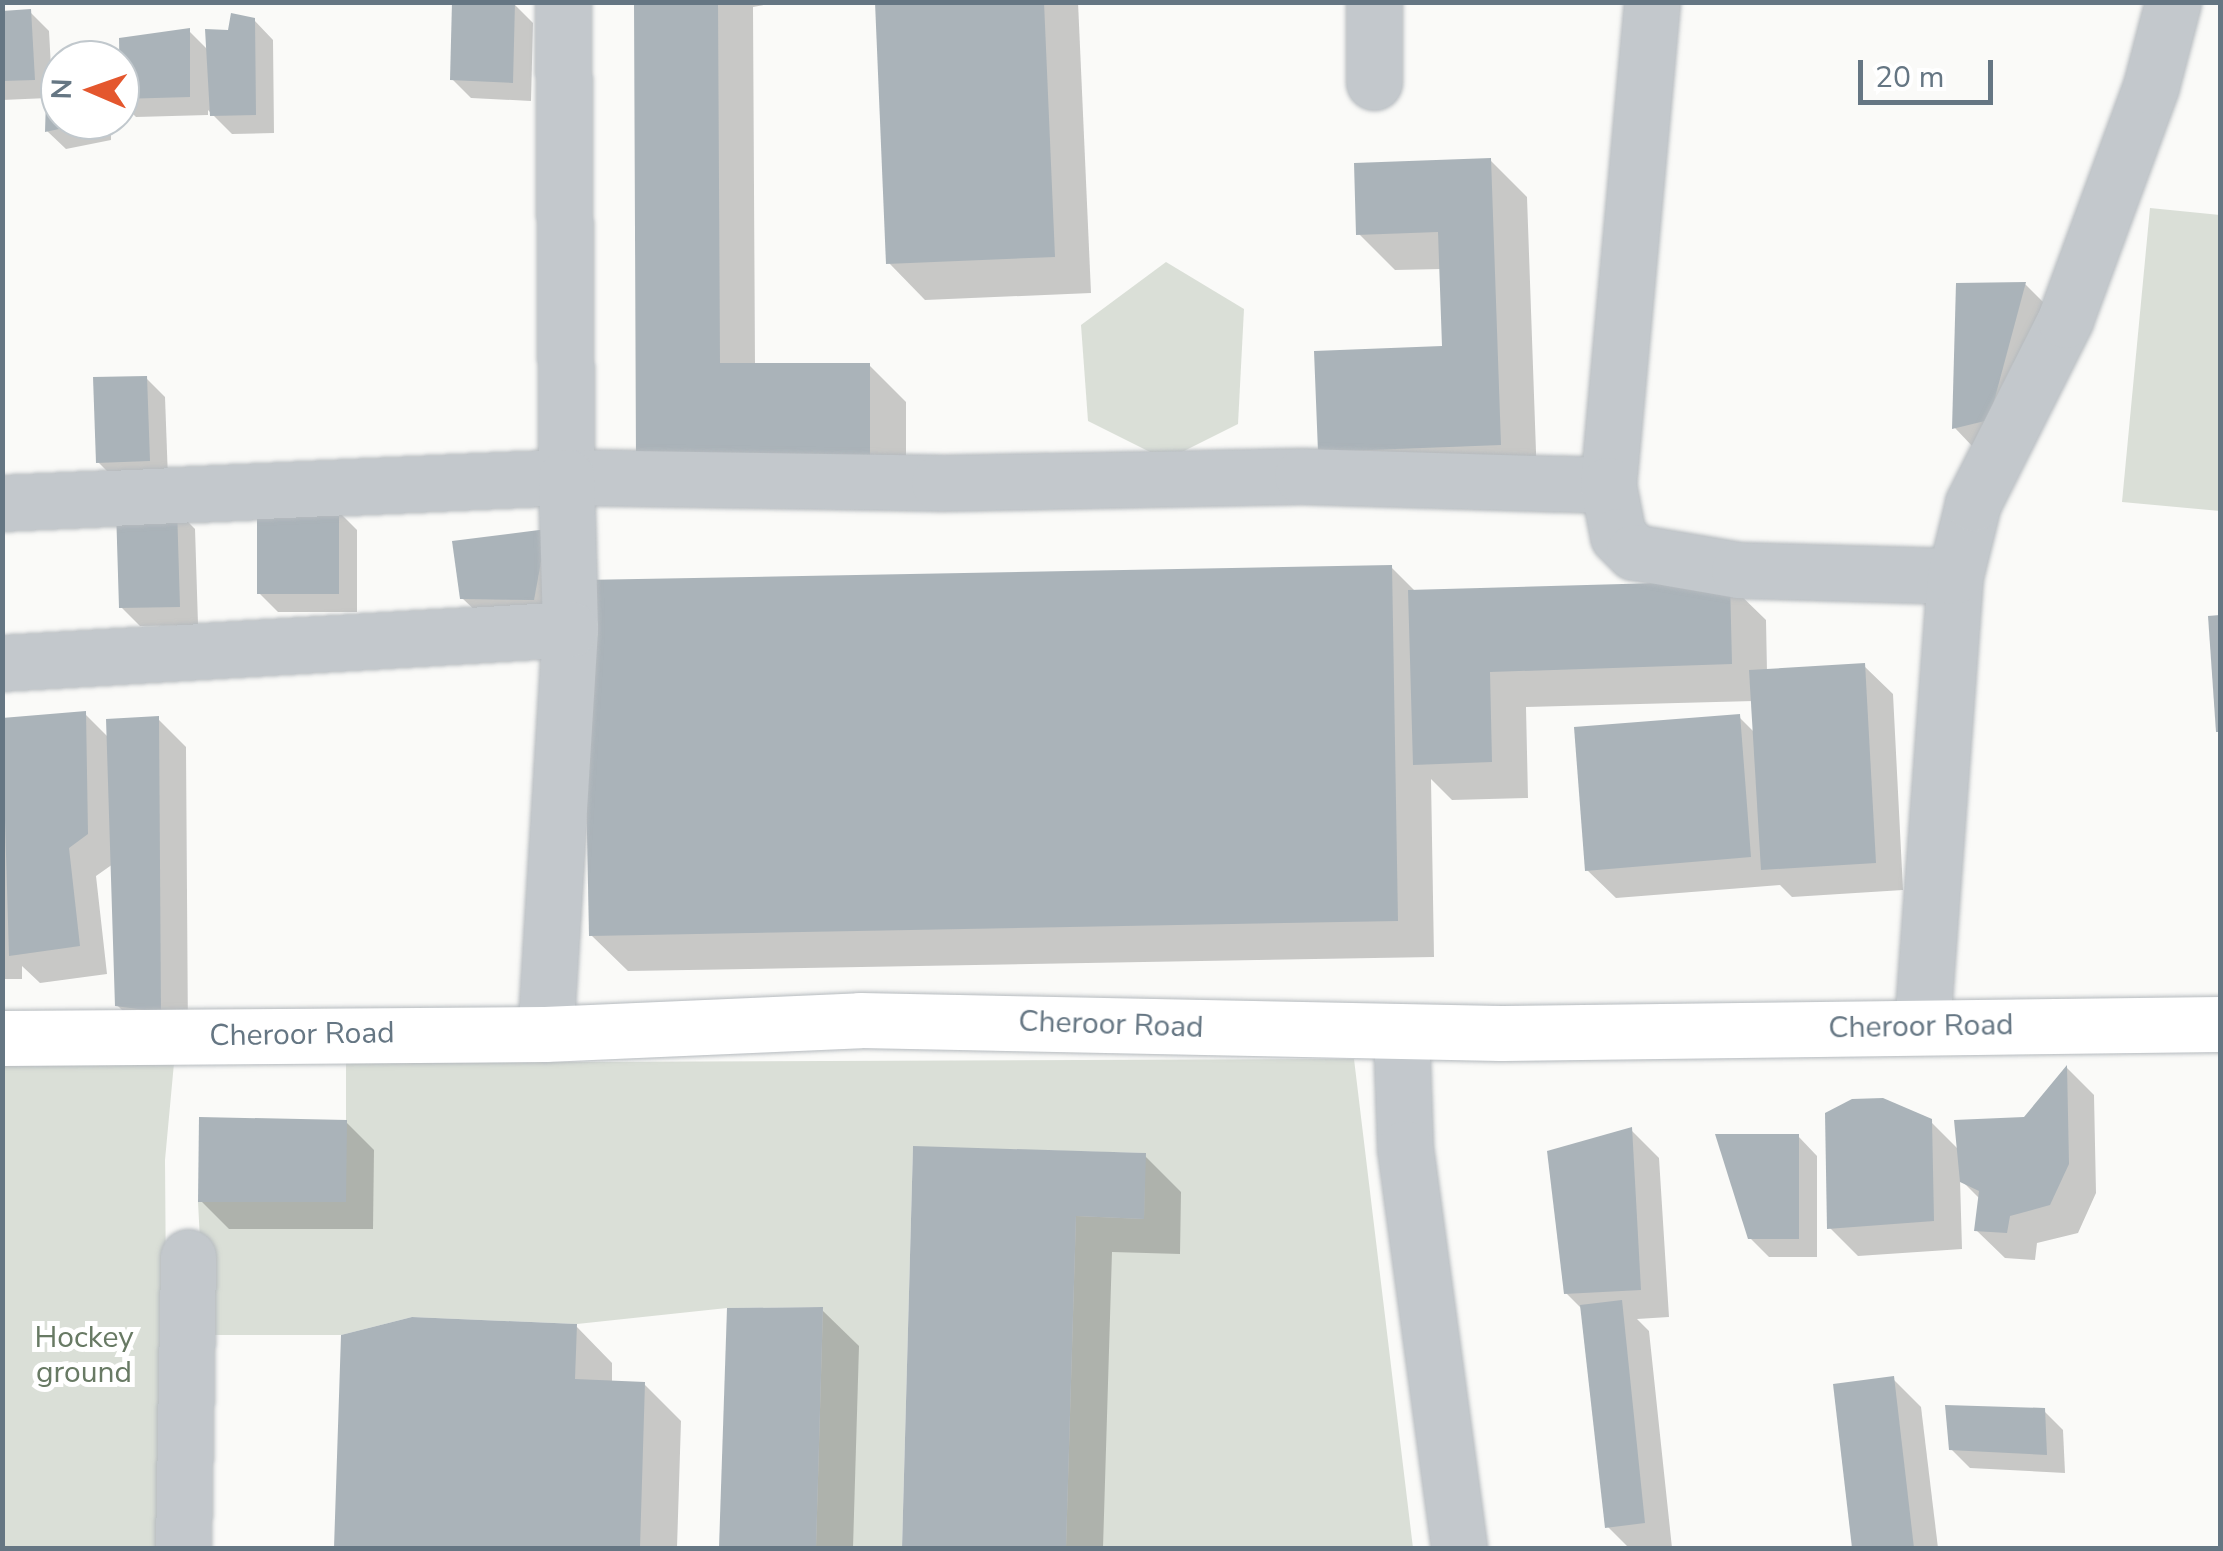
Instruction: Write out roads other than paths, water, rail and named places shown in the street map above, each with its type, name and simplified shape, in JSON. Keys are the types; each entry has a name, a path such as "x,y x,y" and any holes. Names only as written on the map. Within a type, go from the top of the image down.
{"main road":[{"name":"Cheroor Road","path":"2,1038 546,1034 860,1020 1401,1032 2220,1024"}],"street":[{"path":"546,1034 570,629 563,2"},
{"path":"1374,2 1374,82"},
{"path":"1652,2 1608,485 1618,536 1634,552 1740,570 1955,576"},
{"path":"1922,1027 1955,576 1973,503 2065,320 2151,86 2172,2"},
{"path":"2,503 566,478 939,483 1302,476 1608,485"},
{"path":"2,663 570,629"},
{"path":"1401,1032 1406,1148 1459,1548"},
{"path":"183,1548 188,1258"}],"park label":[{"name":"Hockey ground","path":"84,1355"}]}
